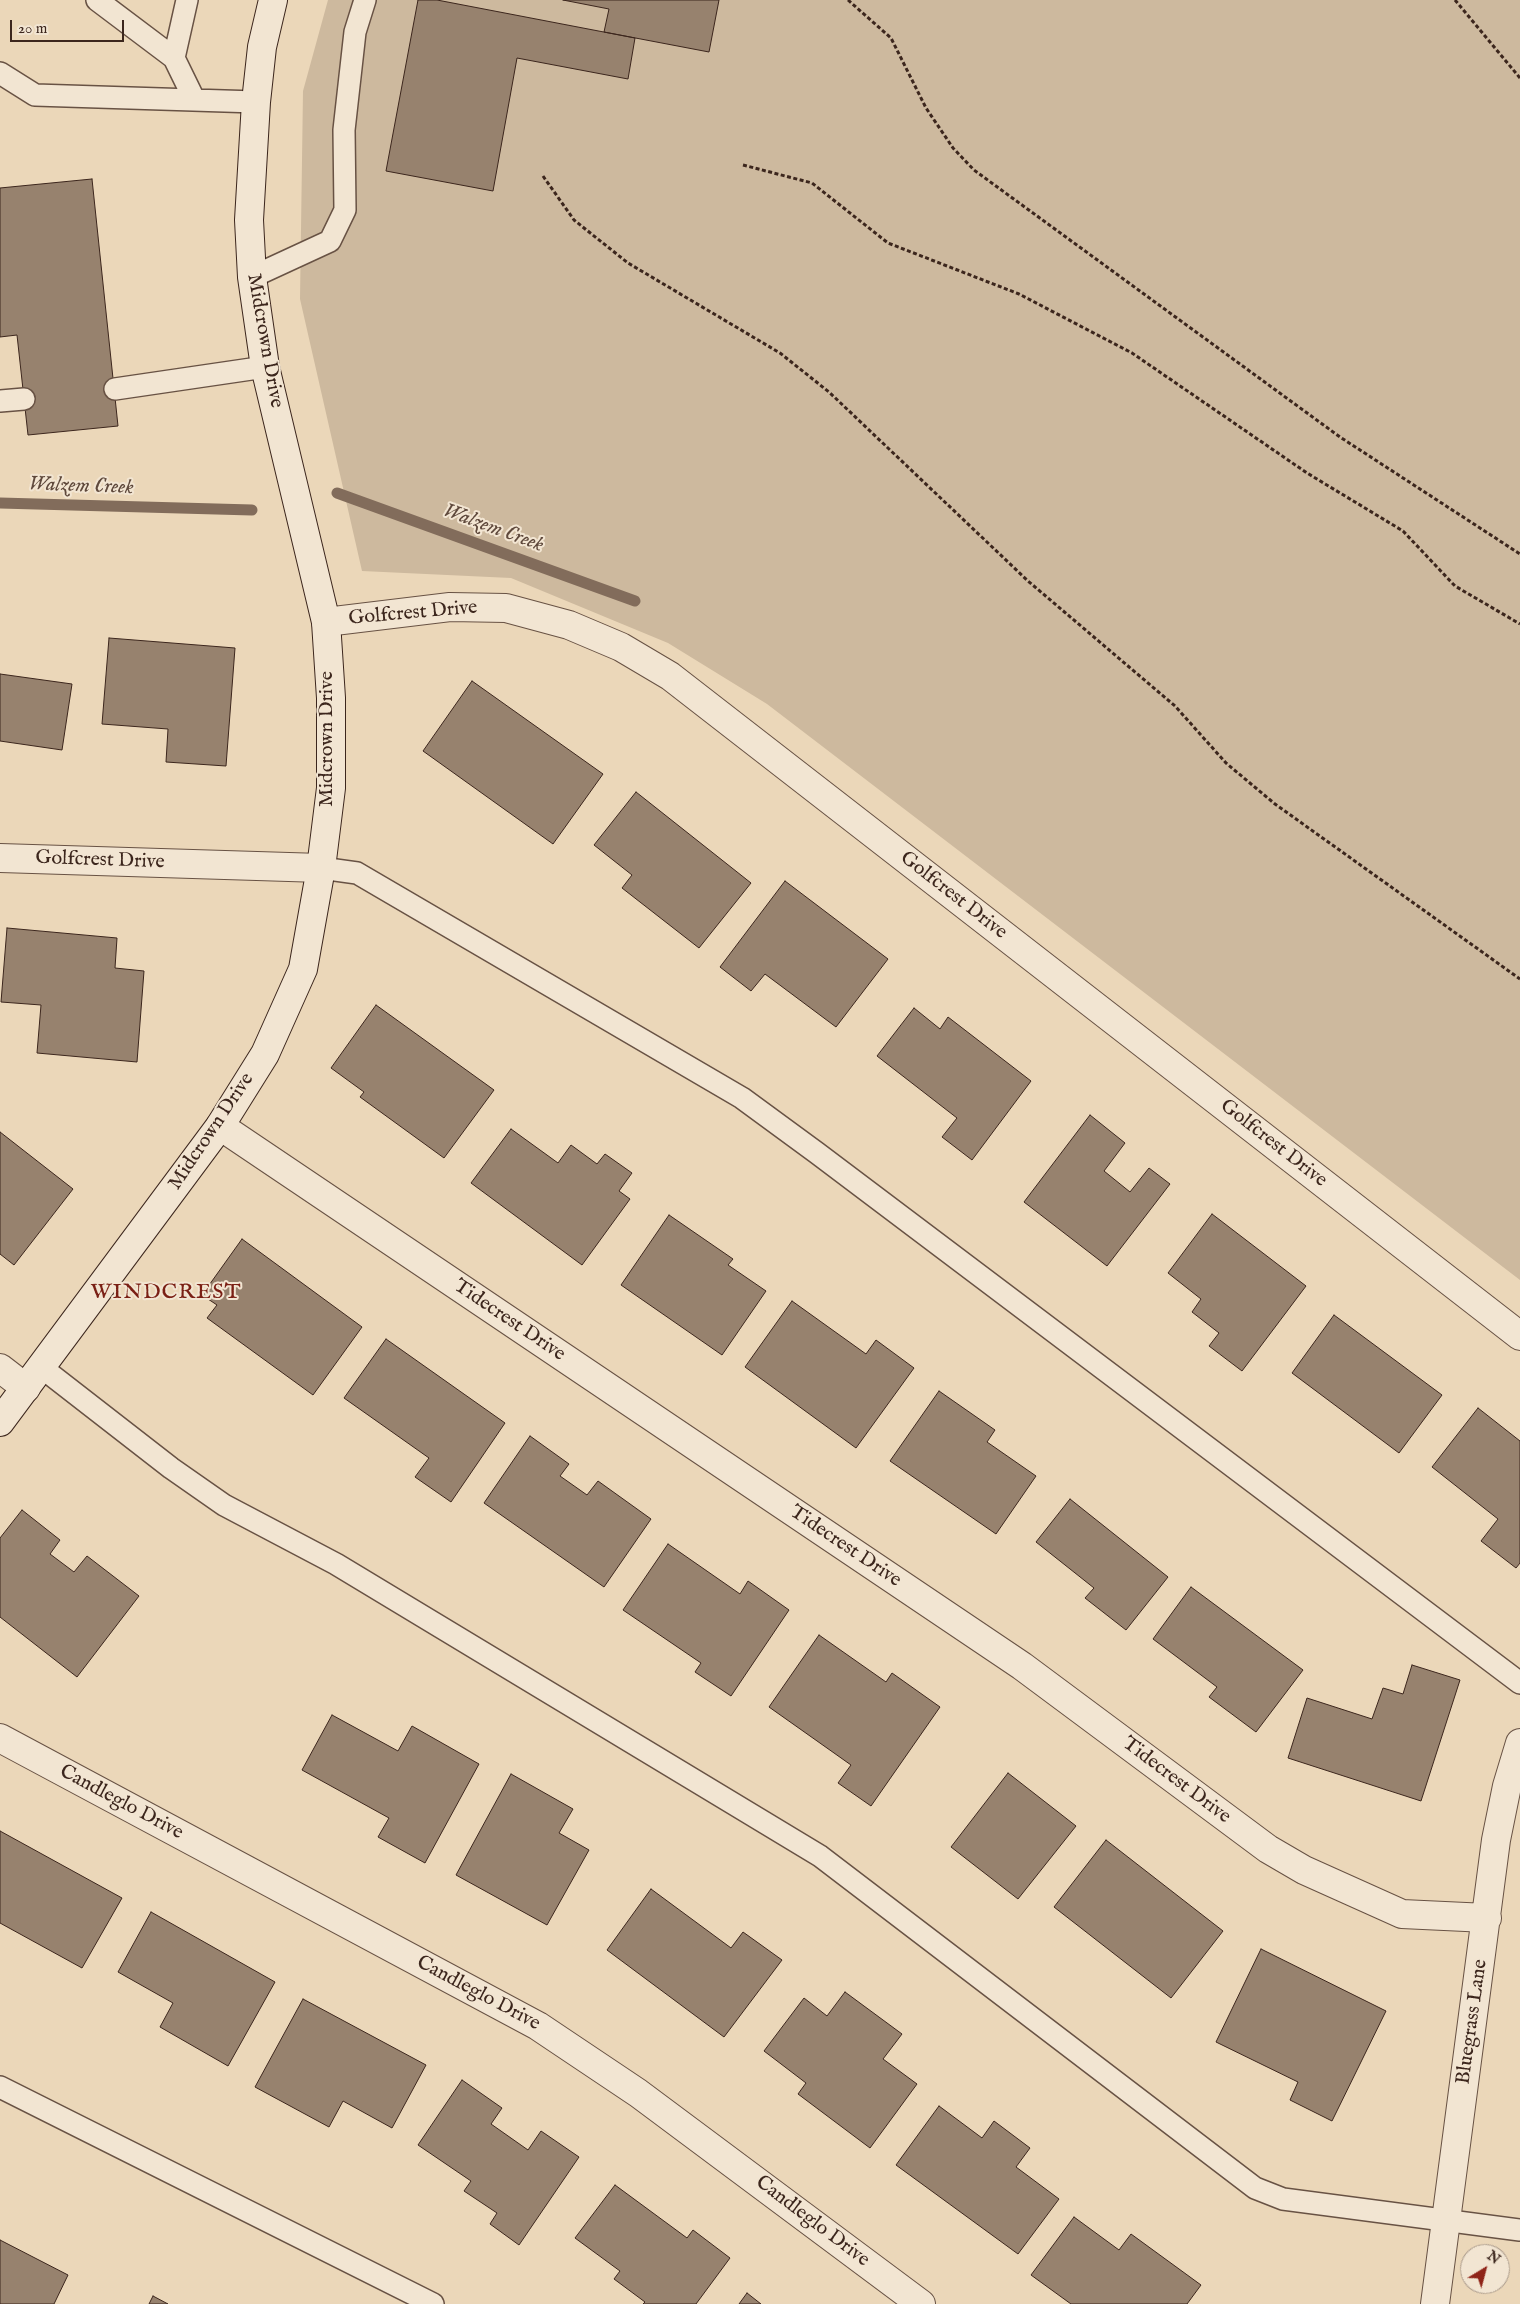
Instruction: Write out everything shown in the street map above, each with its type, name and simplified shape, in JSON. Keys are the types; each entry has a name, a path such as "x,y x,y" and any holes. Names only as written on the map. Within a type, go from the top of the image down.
{"street":[{"name":"Midcrown Drive","path":"0,1422 220,1126 265,1054 303,969 321,868 331,788 331,698 326,622 265,366 252,277 249,220 256,102 262,47 273,0"},
{"name":"Golfcrest Drive","path":"326,622 450,607 506,608 569,625 621,648 670,676 1520,1336"},
{"name":"Golfcrest Drive","path":"0,858 321,868"},
{"name":"Tidecrest Drive","path":"220,1126 1022,1666 1268,1849 1304,1870 1402,1914 1487,1918"},
{"path":"0,1368 33,1377"},
{"name":"Candleglo Drive","path":"0,1738 538,2026 638,2093 921,2304"},
{"name":"Bluegrass Lane","path":"1435,2304 1496,1840 1507,1786 1520,1743"}],"lane":[{"path":"97,0 174,58 194,99"},
{"path":"174,58 187,0"},
{"path":"252,277 330,241 345,210 344,130 355,32 364,0"},
{"path":"0,73 35,95 256,102"},
{"path":"115,389 265,366"},
{"path":"0,401 24,399"},
{"path":"321,868 357,873 742,1098 817,1152 1520,1683"},
{"path":"33,1377 224,1505 336,1564 820,1856 1255,2188 1283,2199 1520,2230"},
{"path":"0,2087 433,2304"}],"path":[{"path":"848,0 891,38 926,108 953,148 974,170 1194,328 1340,437 1520,554"},
{"path":"1455,0 1520,78"},
{"path":"743,164 812,183 888,243 1019,294 1132,353 1307,473 1403,531 1455,586 1520,624"},
{"path":"543,176 574,220 628,263 780,354 829,392 1028,581 1175,706 1226,763 1275,804 1520,979"}],"shaded area":[{"path":"328,0 1520,0 1520,1280 767,704 668,643 511,578 362,571 300,299 303,91"}],"building":[{"path":"418,0 437,0 635,38 628,79 517,58 493,191 386,171"},
{"path":"563,0 719,0 709,52 604,32 609,9"},
{"path":"92,179 118,426 28,435 17,335 0,337 0,188"},
{"path":"109,638 235,648 226,766 166,762 168,729 102,724"},
{"path":"0,674 72,684 62,750 0,741"},
{"path":"472,681 603,774 553,844 423,751"},
{"path":"636,792 751,883 699,948 622,888 632,875 594,845"},
{"path":"785,881 888,959 836,1027 765,974 751,991 720,967"},
{"path":"7,928 117,938 115,968 144,971 137,1062 37,1053 41,1005 1,1002"},
{"path":"376,1005 494,1090 444,1158 360,1097 364,1092 331,1068"},
{"path":"914,1008 940,1029 948,1017 1031,1081 972,1160 942,1137 957,1118 877,1056"},
{"path":"1090,1115 1125,1143 1104,1171 1130,1192 1149,1168 1170,1184 1107,1266 1024,1202"},
{"path":"511,1129 558,1163 571,1145 597,1164 605,1154 632,1173 619,1191 630,1199 582,1265 471,1183"},
{"path":"0,1132 73,1189 14,1265 0,1254"},
{"path":"1212,1214 1306,1286 1242,1371 1209,1346 1219,1333 1192,1312 1201,1299 1168,1273"},
{"path":"669,1215 733,1259 728,1265 766,1291 722,1355 621,1285"},
{"path":"242,1239 362,1327 313,1395 207,1318 217,1305 202,1295"},
{"path":"792,1301 866,1354 876,1340 914,1368 856,1448 745,1367"},
{"path":"1334,1315 1442,1395 1399,1453 1292,1373"},
{"path":"386,1339 505,1423 451,1502 415,1477 429,1458 344,1398"},
{"path":"939,1391 995,1430 987,1442 1036,1476 996,1534 890,1461"},
{"path":"1478,1408 1520,1441 1520,1563 1516,1568 1481,1541 1498,1519 1432,1467"},
{"path":"530,1436 569,1464 560,1476 587,1495 598,1481 651,1519 604,1587 484,1503"},
{"path":"1070,1499 1168,1577 1126,1630 1085,1598 1094,1588 1036,1542"},
{"path":"22,1510 60,1540 50,1554 74,1572 87,1556 139,1596 77,1677 0,1617 0,1538"},
{"path":"668,1544 740,1594 748,1581 789,1610 731,1696 695,1672 701,1663 623,1610"},
{"path":"1191,1587 1303,1670 1256,1732 1209,1697 1217,1687 1153,1639"},
{"path":"819,1635 886,1682 892,1673 940,1707 871,1806 838,1783 851,1765 769,1707"},
{"path":"1412,1665 1460,1680 1421,1801 1288,1758 1307,1698 1372,1719 1383,1688 1403,1694"},
{"path":"332,1715 398,1751 412,1726 479,1764 425,1863 378,1837 389,1818 302,1770"},
{"path":"1008,1773 1076,1826 1018,1899 951,1847"},
{"path":"511,1774 573,1809 559,1833 589,1850 547,1925 456,1875"},
{"path":"0,1831 122,1898 82,1968 0,1923"},
{"path":"1106,1840 1223,1931 1171,1998 1054,1907"},
{"path":"651,1889 731,1948 743,1932 782,1960 724,2037 607,1950"},
{"path":"151,1912 275,1982 228,2066 160,2027 173,2003 118,1972"},
{"path":"1261,1949 1386,2011 1332,2121 1290,2100 1298,2082 1216,2042"},
{"path":"845,1992 902,2034 883,2059 917,2084 870,2148 798,2094 806,2083 764,2051 804,1998 827,2016"},
{"path":"303,1999 426,2065 392,2128 343,2101 329,2127 255,2087"},
{"path":"462,2080 502,2108 491,2124 528,2150 541,2131 579,2157 519,2245 490,2224 497,2213 464,2191 471,2181 418,2145"},
{"path":"939,2106 982,2138 994,2121 1030,2148 1016,2167 1059,2199 1018,2254 896,2165"},
{"path":"615,2185 687,2238 693,2230 730,2258 696,2304 643,2304 645,2302 614,2279 620,2271 575,2238"},
{"path":"1074,2217 1119,2250 1131,2234 1201,2285 1187,2304 1071,2304 1031,2275"},
{"path":"0,2240 68,2275 54,2304 0,2304"},
{"path":"747,2293 761,2304 739,2304"},
{"path":"153,2296 168,2304 149,2304"}],"waterway":[{"name":"Walzem Creek","path":"337,493 635,601"},
{"name":"Walzem Creek","path":"0,503 252,510"}],"district":[{"name":"WINDCREST","path":"166,1293"}]}
